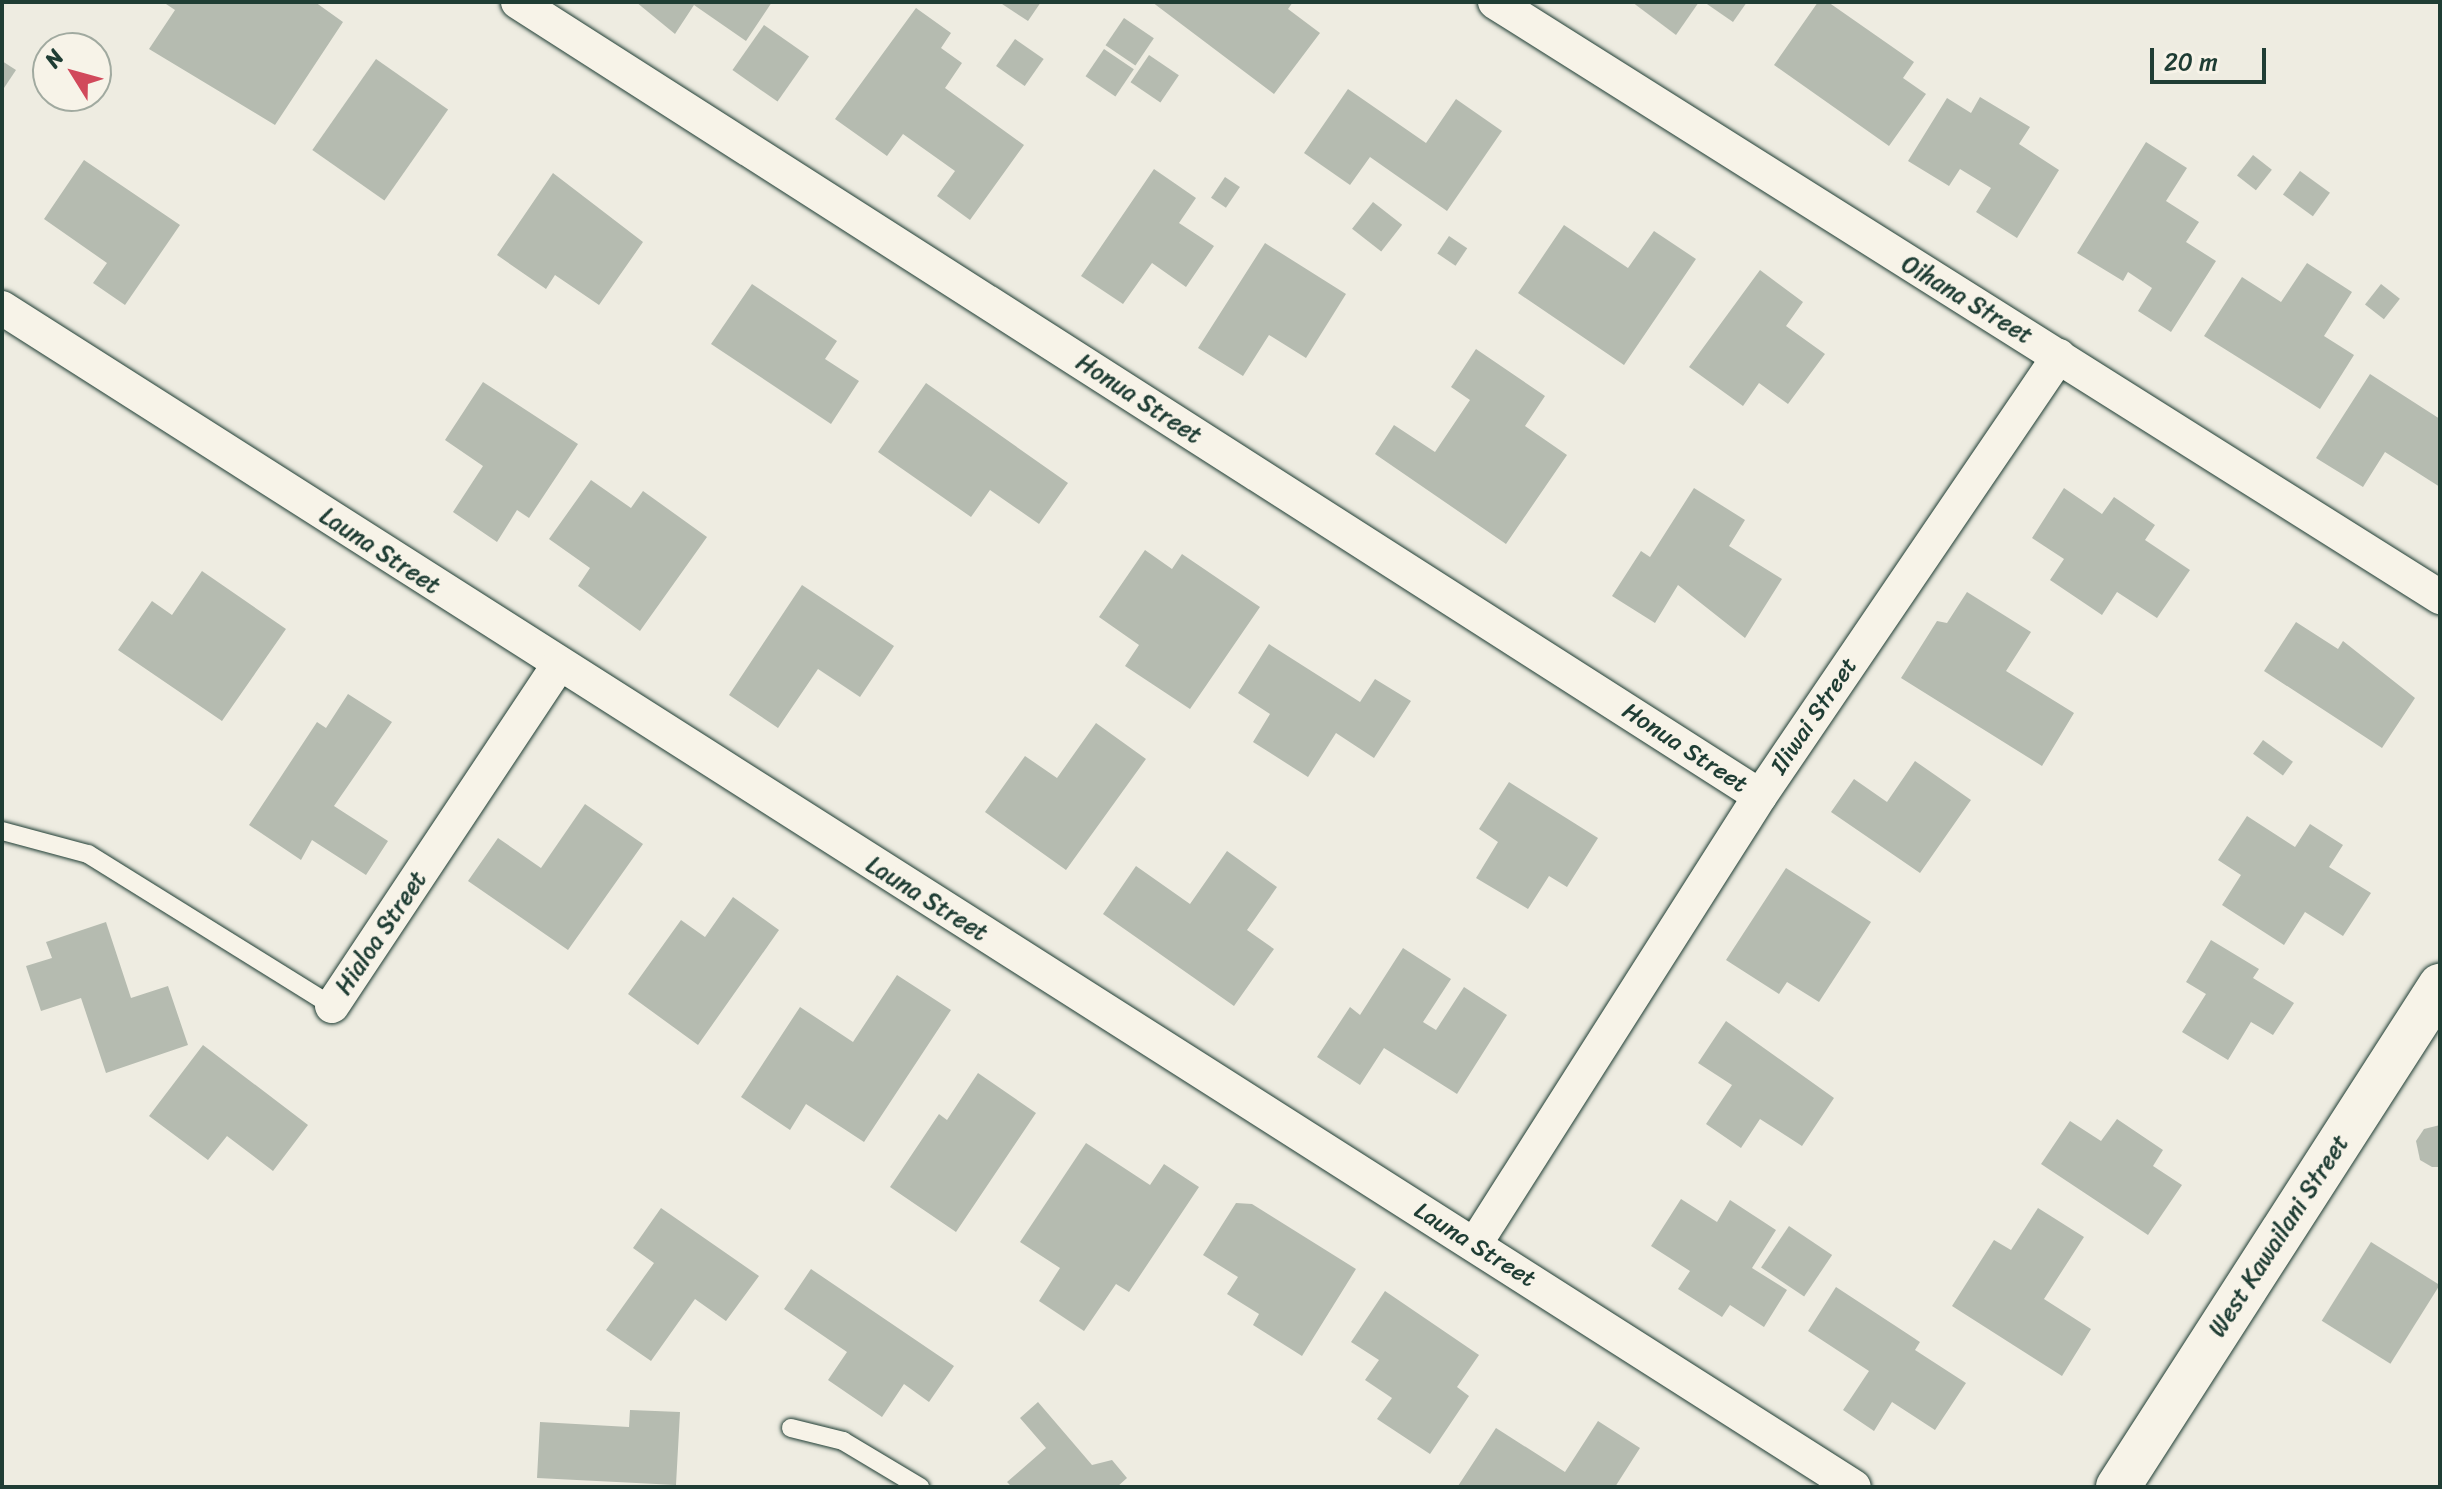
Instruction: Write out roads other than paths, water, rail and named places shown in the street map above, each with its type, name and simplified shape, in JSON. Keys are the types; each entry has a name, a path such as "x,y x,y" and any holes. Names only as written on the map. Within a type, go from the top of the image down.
{"street":[{"name":"Honua Street","path":"518,2 1760,796"},
{"name":"Oihana Street","path":"1495,2 2440,597"},
{"name":"Launa Street","path":"2,308 558,666 1475,1244 1854,1487"},
{"name":"Iliwai Street","path":"1475,1244 1760,796 2059,356"},
{"name":"Hialoa Street","path":"332,1006 558,666"},
{"name":"West Kawailani Street","path":"2118,1487 2440,986"}],"lane":[{"name":"Hialoa Street","path":"2,831 88,854 332,1006"},
{"path":"791,1428 843,1441 920,1487"}]}
